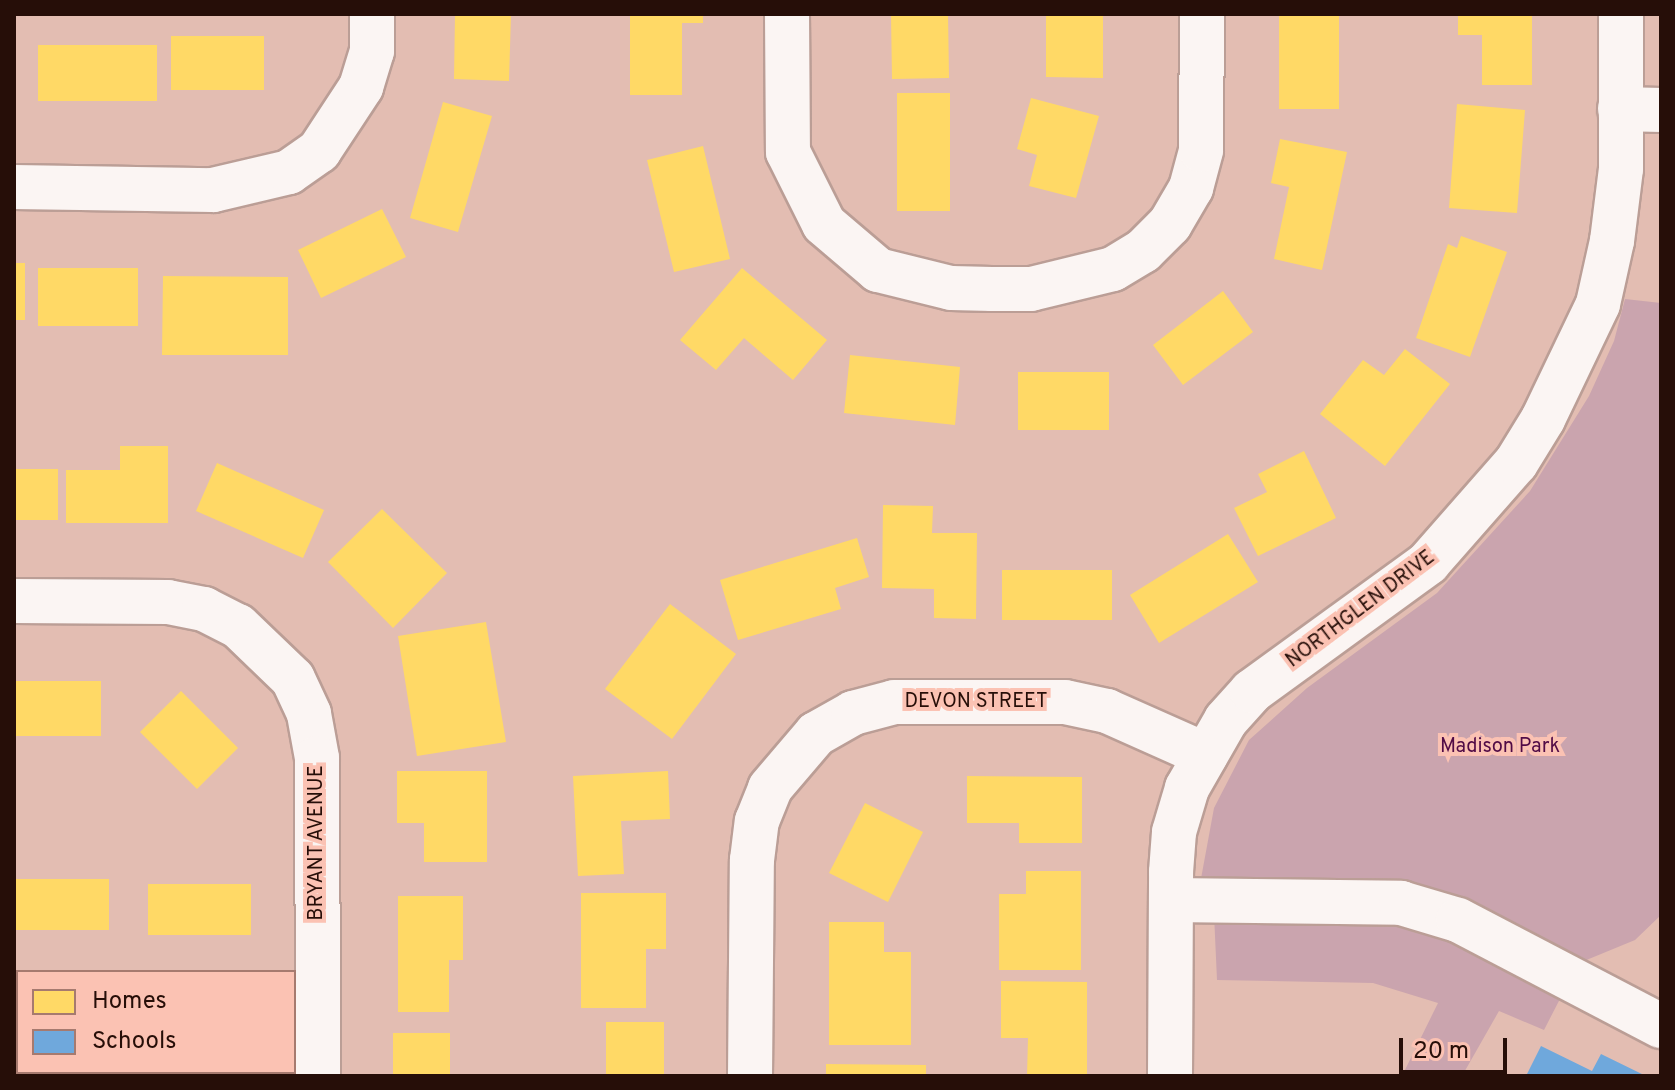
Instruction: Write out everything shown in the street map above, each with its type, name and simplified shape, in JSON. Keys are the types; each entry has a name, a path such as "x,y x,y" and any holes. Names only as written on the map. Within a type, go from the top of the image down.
{"street":[{"path":"14,187 213,190 289,172 319,151 361,87 372,51 372,14"},
{"path":"787,14 788,152 824,224 878,270 951,288 992,289 1031,289 1113,269 1143,251 1170,224 1191,188 1201,150 1202,14"},
{"name":"NORTHGLEN DRIVE","path":"1170,1076 1174,832 1187,788 1226,720 1252,691 1428,563 1516,463 1577,357 1598,304 1621,169 1640,109 1621,14"},
{"name":"BRYANT AVENUE","path":"14,601 168,602 204,609 238,626 293,679 309,714 317,758 306,1020 318,1076"},
{"name":"DEVON STREET","path":"750,1076 752,860 757,821 770,788 816,734 853,713 894,702 1065,702 1107,711 1206,755"},
{"path":"1171,900 1401,903 1458,920 1661,1026"}],"green space":[{"name":"Madison Park","path":"1625,299 1661,303 1661,915 1635,940 1584,961 1200,884 1214,808 1249,740 1307,688 1437,593 1530,491 1589,396 1614,341"},
{"path":"1214,914 1357,914 1443,934 1562,995 1544,1030 1499,1011 1462,1076 1402,1076 1438,1003 1373,983 1217,980"}],"building: Homes":[{"path":"455,14 511,14 509,81 454,79"},
{"path":"630,14 703,14 703,23 682,23 682,95 630,95"},
{"path":"891,14 948,14 949,78 892,79"},
{"path":"1046,14 1103,14 1103,78 1046,77"},
{"path":"1279,14 1339,14 1339,109 1279,109"},
{"path":"1458,14 1532,14 1532,85 1482,85 1482,35 1458,35"},
{"path":"171,36 264,36 264,90 171,90"},
{"path":"38,45 157,45 157,101 38,101"},
{"path":"897,93 950,93 950,211 897,211"},
{"path":"1031,98 1099,116 1076,198 1029,186 1037,155 1017,149"},
{"path":"443,102 492,116 458,232 410,218"},
{"path":"1457,104 1525,110 1517,213 1449,208"},
{"path":"1280,139 1347,152 1322,270 1274,259 1289,187 1271,183"},
{"path":"703,146 730,259 674,272 647,160"},
{"path":"382,209 406,257 321,298 298,250"},
{"path":"1461,236 1507,252 1470,357 1416,338 1448,244 1457,248"},
{"path":"14,263 25,263 25,320 14,320"},
{"path":"38,268 138,268 138,326 38,326"},
{"path":"742,268 827,340 793,380 744,338 716,370 680,340"},
{"path":"163,276 288,277 288,355 162,355"},
{"path":"1223,291 1253,332 1183,385 1153,345"},
{"path":"1405,349 1450,384 1385,466 1320,414 1363,360 1384,375"},
{"path":"850,355 960,367 955,425 844,413"},
{"path":"1018,372 1109,372 1109,430 1018,430"},
{"path":"120,446 168,446 168,523 66,523 66,470 120,470"},
{"path":"1304,451 1336,518 1258,556 1234,508 1267,492 1258,474"},
{"path":"217,463 324,510 303,558 196,511"},
{"path":"14,469 58,469 58,520 14,520"},
{"path":"883,505 933,506 932,533 977,533 976,619 934,618 934,589 882,588"},
{"path":"382,509 447,573 393,628 328,562"},
{"path":"1228,534 1258,582 1159,643 1130,595"},
{"path":"857,538 869,577 835,588 841,609 738,640 720,580"},
{"path":"1002,570 1112,570 1112,620 1002,620"},
{"path":"670,604 736,654 672,739 605,689"},
{"path":"486,622 506,742 417,756 398,636"},
{"path":"14,681 101,681 101,736 14,736"},
{"path":"181,691 238,748 197,789 140,732"},
{"path":"397,771 487,771 487,862 424,862 424,823 397,823"},
{"path":"668,771 670,819 621,821 624,874 578,876 573,776"},
{"path":"967,776 1082,777 1082,843 1019,843 1019,823 967,823"},
{"path":"865,803 923,832 888,902 829,873"},
{"path":"1026,871 1081,871 1081,970 999,970 999,894 1026,894"},
{"path":"14,879 109,879 109,930 14,930"},
{"path":"148,884 251,884 251,935 148,935"},
{"path":"581,893 666,893 666,949 646,949 646,1008 581,1008"},
{"path":"398,896 463,896 463,960 449,960 449,1012 398,1012"},
{"path":"829,922 884,922 884,952 911,952 911,1045 829,1045"},
{"path":"1001,981 1087,982 1087,1076 1027,1076 1028,1038 1001,1038"},
{"path":"606,1022 664,1022 664,1076 606,1076"},
{"path":"393,1033 450,1033 450,1076 393,1076"},
{"path":"826,1064 926,1065 926,1076 826,1076"}],"building: Schools":[{"path":"1541,1046 1592,1071 1601,1054 1646,1076 1526,1076"}]}
